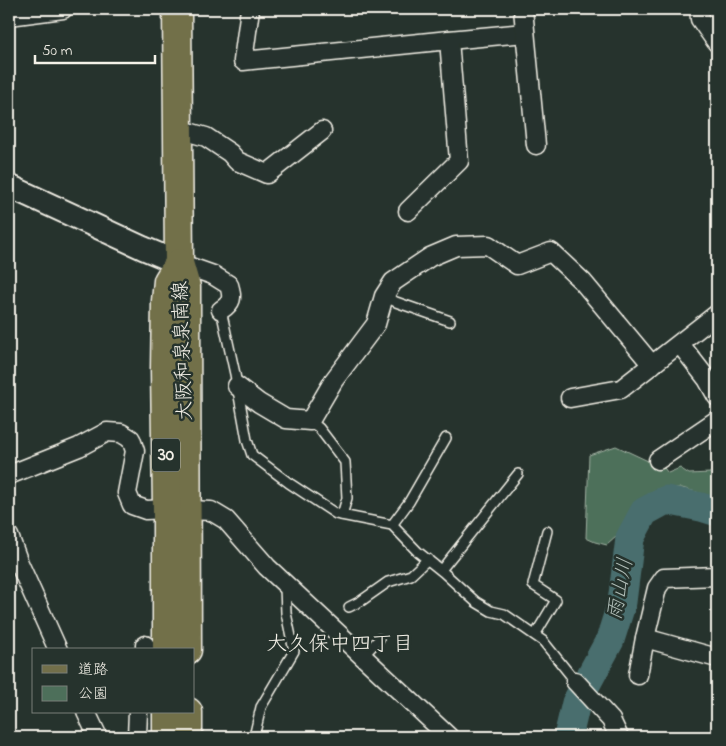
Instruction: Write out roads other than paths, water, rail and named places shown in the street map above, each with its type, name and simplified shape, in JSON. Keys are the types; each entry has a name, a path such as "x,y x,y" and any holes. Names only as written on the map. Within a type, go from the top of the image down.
{"main road":[{"name":"大阪和泉泉南線","path":"173,9 178,129 179,263 168,281 165,369 187,648"},
{"name":"大阪和泉泉南線","path":"152,648 176,510"},
{"path":"167,714 167,737"},
{"path":"188,714 188,737"}],"street":[{"path":"9,16 63,9"},
{"path":"250,9 243,61 525,33"},
{"path":"523,9 536,145"},
{"path":"699,9 700,19 717,43"},
{"path":"408,211 459,161 449,40"},
{"path":"178,129 206,137 230,153 237,161 267,174 322,131"},
{"path":"9,186 143,248 213,275 229,285 232,296 228,305 221,310"},
{"path":"237,386 259,403 286,418 310,421 334,380 376,324 384,296 393,282 430,256 456,246 488,245 517,266 551,252 583,282 652,365"},
{"path":"570,398 621,389 717,314"},
{"path":"680,344 707,379 717,397"},
{"path":"658,460 717,420"},
{"path":"9,475 79,447 107,432 121,434 131,439 135,451 127,493 132,505 146,510 211,511 226,520 267,567 449,737"},
{"path":"9,536 57,648"},
{"path":"638,675 658,588 664,578 717,576"},
{"path":"645,638 717,658"},
{"path":"575,681 610,720 619,737"},
{"path":"87,714 98,737"},
{"path":"134,737 137,736 138,714"}],"lane":[{"path":"384,296 450,321"},
{"path":"221,310 247,440 252,455 336,514 392,525 418,552 476,602 491,611 504,614 543,641 575,681"},
{"path":"310,421 319,428 345,462 347,498 342,515"},
{"path":"392,525 409,502 446,438"},
{"path":"441,570 518,474"},
{"path":"535,635 556,600 533,584 547,531"},
{"path":"349,607 362,601 388,582 411,575 428,559"},
{"path":"254,737 262,707 294,651 286,613 285,584"},
{"path":"363,656 379,639"}],"waterway":[{"name":"雨山川","path":"568,737 576,703 610,640 622,602 630,538 644,512 666,500 717,512"}],"district":[{"name":"大久保中四丁目","path":"340,645"}]}
